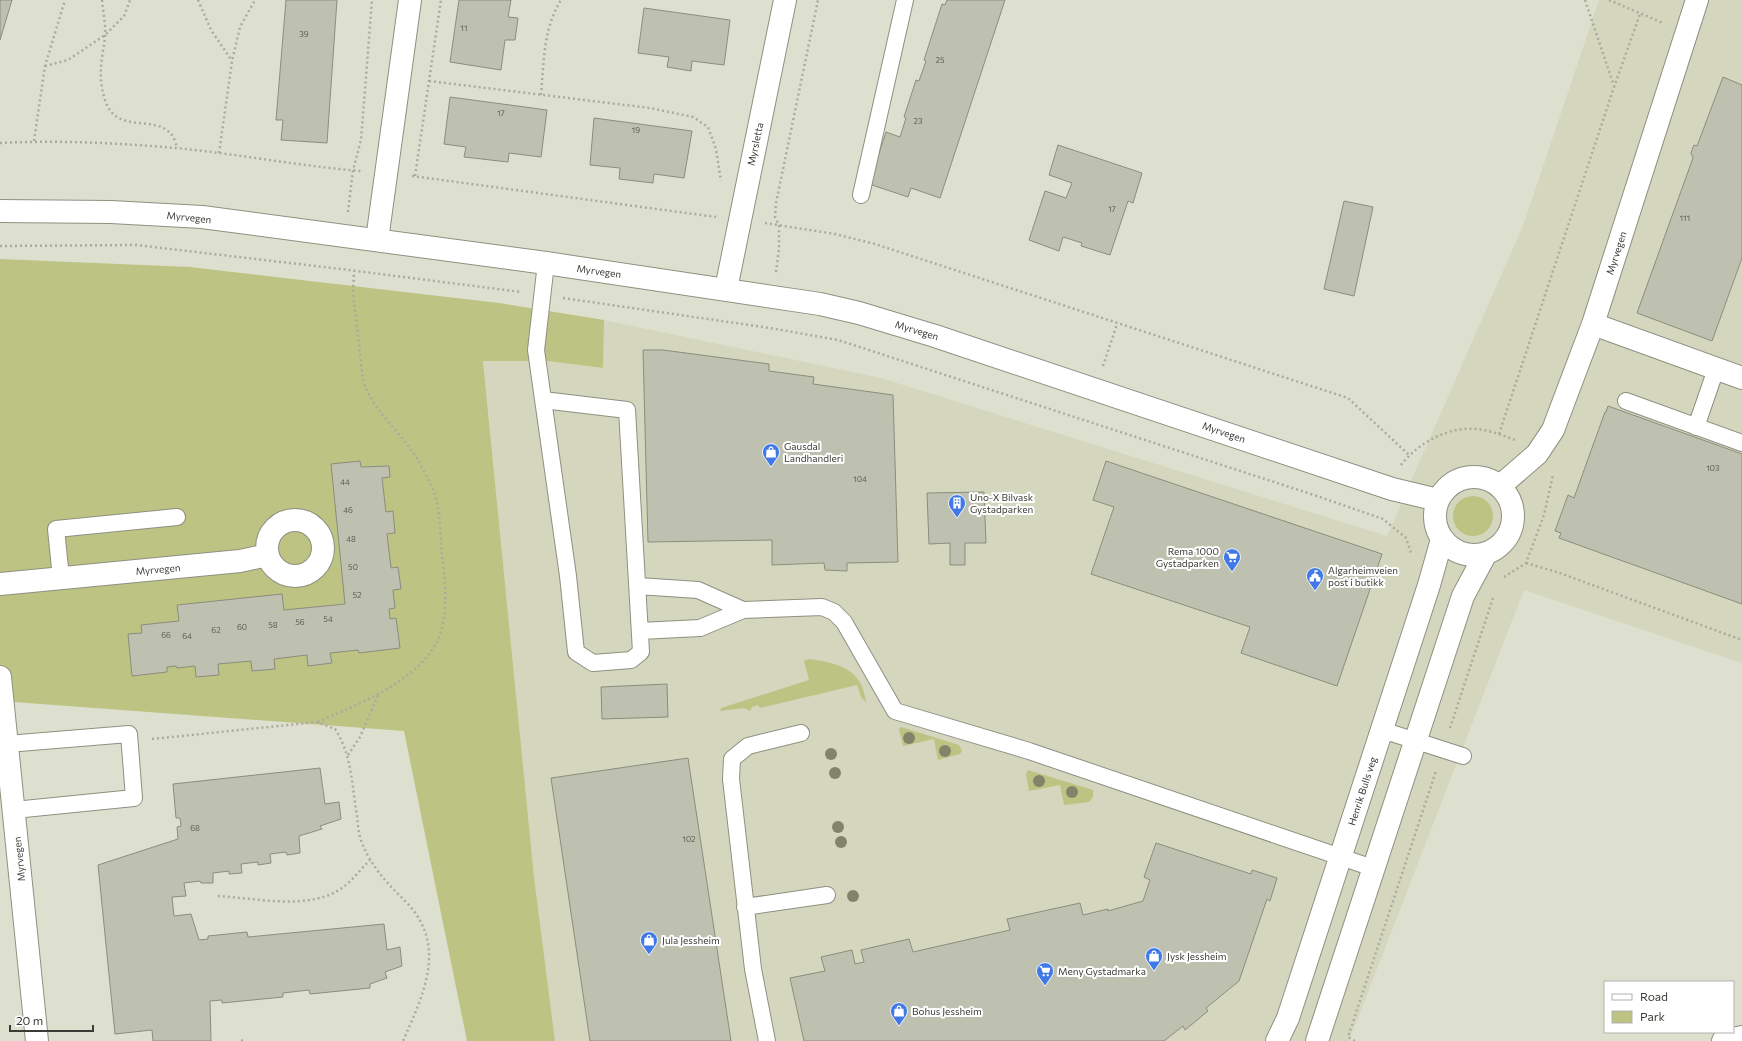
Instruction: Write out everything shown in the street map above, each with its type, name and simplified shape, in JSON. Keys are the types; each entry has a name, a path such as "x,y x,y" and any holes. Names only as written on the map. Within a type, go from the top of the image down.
{"street":[{"path":"377,240 410,0"},
{"name":"Myrsletta","path":"726,289 785,0"},
{"name":"Myrvegen","path":"1500,486 1537,454 1553,430 1593,324 1697,0"},
{"name":"Myrvegen","path":"0,211 157,213 377,240 546,263 820,304 859,313 1096,389 1392,489 1438,500"},
{"path":"1593,324 1742,378"},
{"path":"1465,477 1484,478 1500,486 1508,495 1513,507 1514,519 1511,531 1505,542 1496,550 1485,555 1473,556 1460,554 1450,548 1442,539 1436,527 1435,513 1438,500 1444,490 1454,482 1465,477"},
{"name":"Henrik Bulls veg","path":"1277,1041 1288,1018 1341,858 1429,585 1442,539"},
{"name":"Myrvegen","path":"0,584 240,561 268,555"},
{"path":"1317,1041 1463,596 1485,555"},
{"name":"Myrvegen","path":"0,677 4,739 14,810 37,1041"},
{"path":"1723,1041 1742,1037"}],"lane":[{"path":"861,195 905,0"},
{"path":"543,400 627,410 641,652 631,660 593,663 576,652 568,576 543,400 536,350 546,263"},
{"path":"1696,427 1716,368"},
{"path":"1626,401 1742,444"},
{"path":"61,578 56,529 177,517"},
{"path":"638,586 698,590 743,610"},
{"path":"640,631 700,628 743,610 822,607 834,612 844,622 853,635 895,711 1112,778 1373,868"},
{"path":"1382,730 1463,756"},
{"path":"767,1041 753,968 745,907 731,779 732,759 748,746 801,733"},
{"path":"4,739 129,734 130,741 134,798 14,810"},
{"path":"745,907 827,895"}],"path":[{"path":"34,141 45,66 65,0"},
{"path":"102,0 105,35 100,73 105,100 112,114 120,119 162,128 172,134 177,148"},
{"path":"45,66 68,60 105,35 124,16 130,0"},
{"path":"198,0 211,30 232,61"},
{"path":"219,153 232,61 240,27 255,0"},
{"path":"341,269 353,170 361,140 372,0"},
{"path":"415,176 441,0"},
{"path":"541,95 547,33 552,14 560,0"},
{"path":"779,225 774,217 776,203 818,0"},
{"path":"1585,0 1614,87"},
{"path":"1499,434 1614,87 1640,14 1608,0"},
{"path":"429,81 650,108 693,117 708,127 716,149 721,183"},
{"path":"0,143 34,141 107,143 177,148 353,170 415,176 779,225 835,234 875,244 1348,398 1409,455"},
{"path":"0,246 136,245 341,269 542,295 770,328 838,340 1383,519 1406,538 1416,568 1418,582 1429,585"},
{"path":"130,741 317,722 378,695 395,685 417,666 430,651 441,633 445,607 438,508 434,493 416,457 373,404 363,380 353,293 354,271"},
{"path":"1096,389 1117,324"},
{"path":"1499,580 1526,563 1557,572 1742,640"},
{"path":"1355,1041 1348,1037 1494,593"},
{"path":"1463,596 1490,606"},
{"path":"348,755 360,737 378,695"},
{"path":"317,722 335,729 348,755 360,838 370,860 378,874 419,918 426,936 430,956 424,993 403,1041"},
{"path":"218,896 283,902 320,898 331,895 343,888 370,860"}],"shaded area":[{"path":"1599,0 1742,0 1742,663 1524,590 1349,1041 555,1041 534,877 483,360 547,361 602,368 604,320 881,378 1387,536 1524,223"}],"green space":[{"path":"0,259 190,267 499,303 604,320 603,368 547,361 483,361 534,877 555,1041 467,1041 404,731 0,701"},
{"path":"1469,496 1477,496 1484,499 1490,505 1493,516 1490,527 1484,533 1477,536 1469,536 1462,533 1456,527 1453,520 1453,512 1456,505 1462,499"},
{"path":"809,659 839,665 847,669 859,682 864,691 866,702 861,697 857,685 760,708 758,705 752,707 750,711 744,708 720,711 721,708 809,680 804,661"},
{"path":"901,727 959,745 962,751 960,754 938,760 934,739 903,746 899,729"},
{"path":"1028,770 1093,790 1093,797 1089,802 1064,805 1060,785 1029,791 1026,774"}],"building":[{"path":"0,0 12,0 0,40"},
{"path":"286,0 337,0 327,143 281,140 283,120 276,120"},
{"path":"459,0 511,0 508,17 518,18 515,40 505,40 501,70 450,62"},
{"path":"947,0 1005,0 940,198 911,188 908,197 869,184 886,132 900,137 906,118 904,117 916,80 919,81 926,61 924,60 942,4 945,5"},
{"path":"644,8 730,20 724,65 692,61 691,71 667,67 669,57 638,53"},
{"path":"1723,77 1742,85 1742,258 1712,341 1637,313 1693,158 1691,153 1694,145 1697,146"},
{"path":"450,97 547,110 541,157 509,153 508,162 464,157 466,147 444,144"},
{"path":"594,118 692,131 684,178 654,174 653,183 619,179 620,168 590,165"},
{"path":"1058,145 1142,173 1133,203 1128,201 1110,255 1081,246 1082,243 1063,237 1059,251 1029,240 1045,191 1066,198 1072,183 1049,175"},
{"path":"1344,201 1373,207 1354,296 1324,289"},
{"name":"Gausdal Landhandleri","path":"643,350 663,350 769,364 769,371 814,377 813,384 893,395 898,562 847,563 847,571 825,570 824,563 772,565 772,540 648,542"},
{"path":"1608,406 1742,454 1742,604 1559,538 1561,533 1555,531 1568,495 1574,498"},
{"path":"360,461 361,467 389,466 390,477 382,478 386,512 393,511 395,533 387,534 391,568 398,567 401,589 393,590 395,608 389,609 390,619 396,618 400,648 359,653 358,650 330,653 332,663 308,666 307,655 274,659 275,669 252,671 251,661 218,664 219,675 196,677 195,666 177,668 176,666 167,667 167,672 132,676 128,634 142,633 141,625 179,621 177,605 282,594 284,610 345,604 331,464"},
{"path":"1106,461 1382,554 1337,686 1241,653 1250,627 1091,574 1114,507 1093,500"},
{"name":"Uno-X Bilvask Gystadparken","path":"984,492 986,543 965,543 965,565 950,565 950,543 929,544 927,493"},
{"path":"667,684 668,717 602,719 601,687"},
{"path":"688,758 731,1041 590,1041 551,778"},
{"path":"320,768 325,804 339,802 341,819 320,826 322,829 299,836 300,853 287,855 286,852 270,854 271,863 258,865 258,862 241,864 242,873 229,874 229,871 213,873 213,883 201,883 200,881 184,883 186,896 172,897 174,916 191,914 199,940 208,939 208,936 247,932 248,937 384,924 387,950 400,947 402,966 385,972 387,978 370,984 370,988 310,994 309,990 283,993 283,997 222,1003 222,1000 210,1001 211,1041 153,1041 152,1030 115,1034 98,865 178,839 177,827 181,826 180,818 176,818 173,784"},
{"path":"1156,843 1251,874 1252,870 1277,878 1270,901 1267,899 1239,981 1206,1008 1208,1011 1185,1030 1183,1026 1164,1041 804,1041 790,978 825,971 821,957 852,950 855,964 864,962 861,950 909,939 913,952 1010,930 1007,919 1080,903 1083,915 1108,909 1108,911 1143,901 1150,880 1144,877"}],"place":[{"name":"Gausdal Landhandleri","path":"771,467"},
{"name":"Uno-X Bilvask Gystadparken","path":"957,518"},
{"name":"Rema 1000 Gystadparken","path":"1232,572"},
{"name":"Algarheimveien post i butikk","path":"1315,591"},
{"name":"Jula Jessheim","path":"649,955"},
{"name":"Jysk Jessheim","path":"1154,971"},
{"name":"Meny Gystadmarka","path":"1045,986"},
{"name":"Bohus Jessheim","path":"899,1026"}]}
